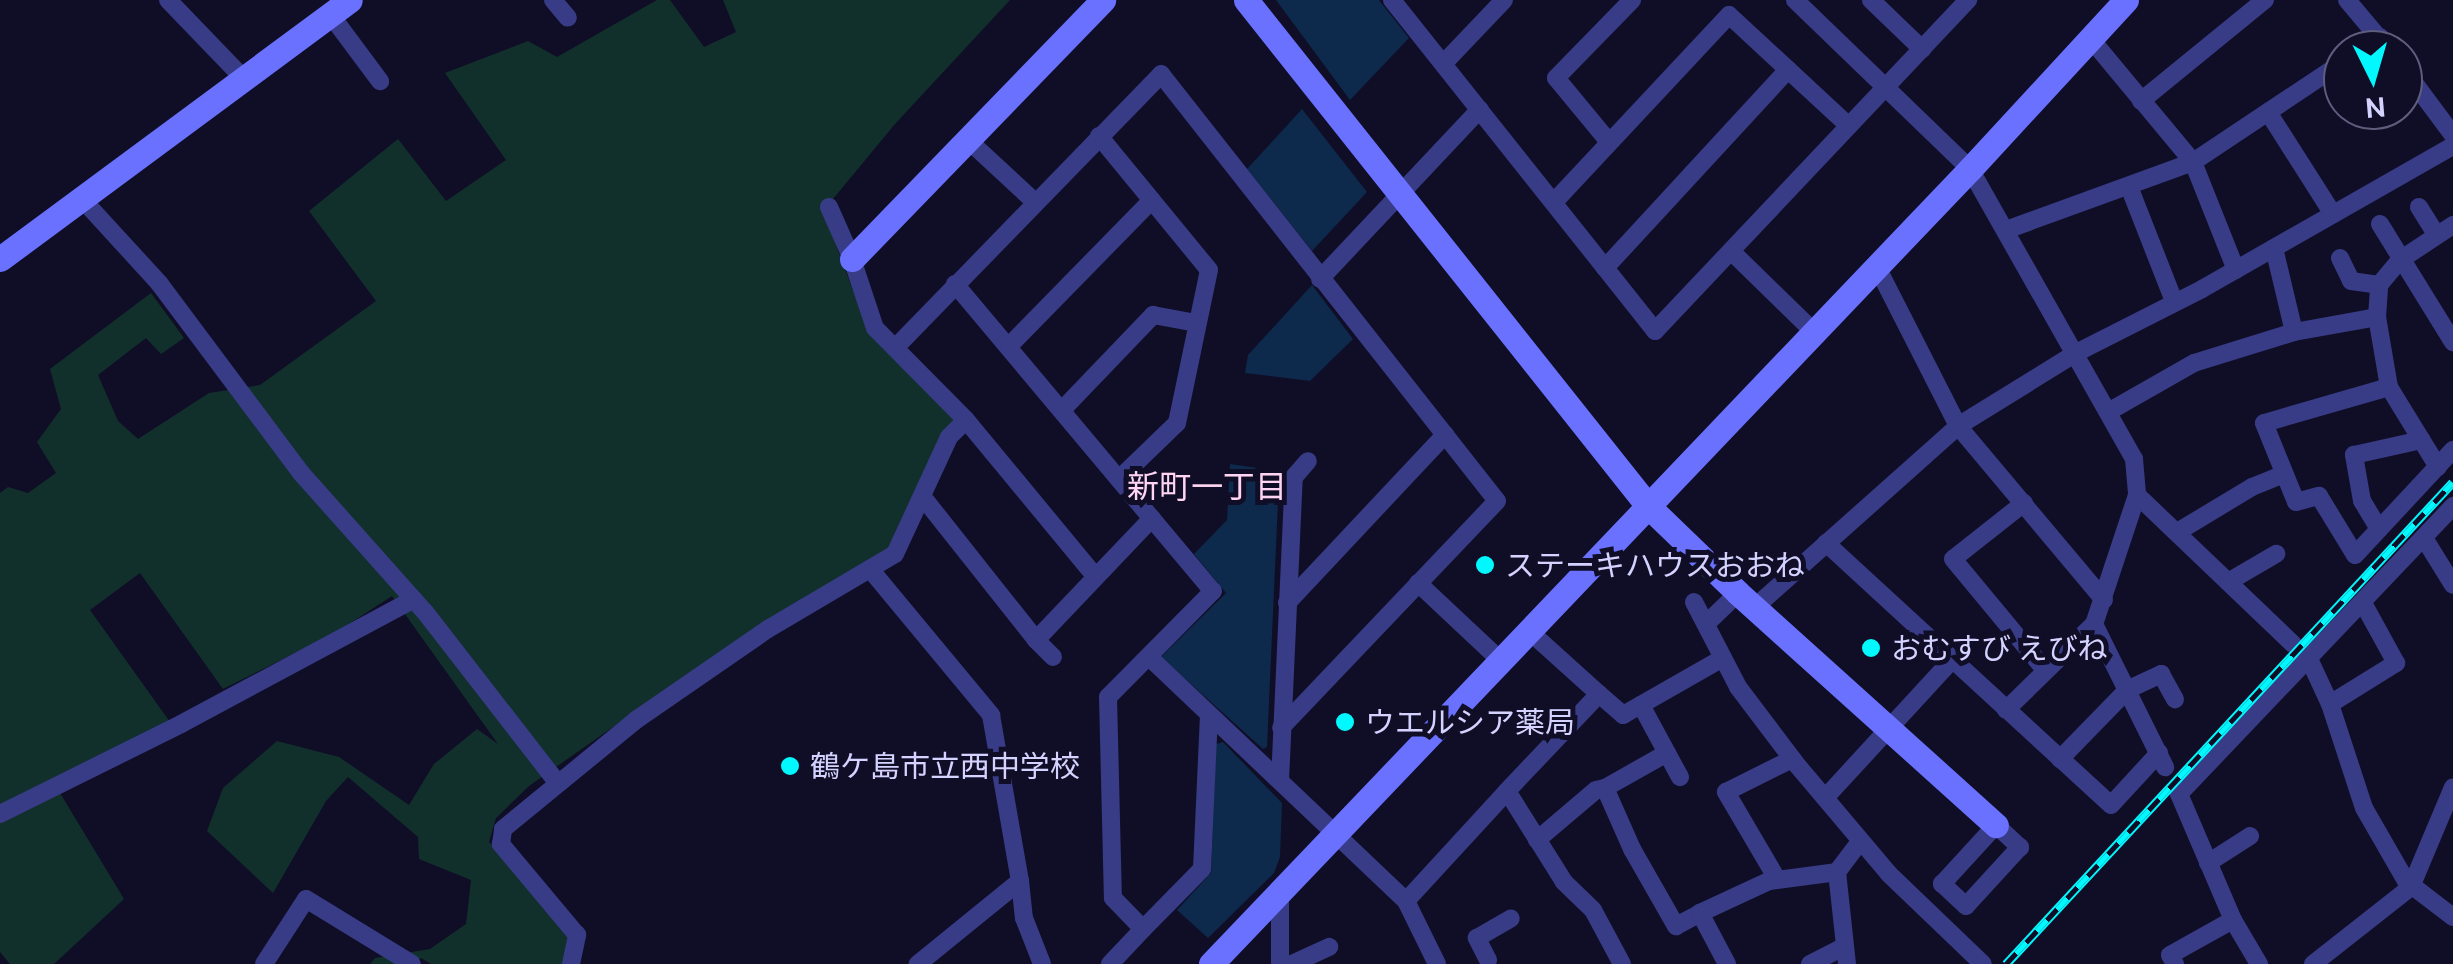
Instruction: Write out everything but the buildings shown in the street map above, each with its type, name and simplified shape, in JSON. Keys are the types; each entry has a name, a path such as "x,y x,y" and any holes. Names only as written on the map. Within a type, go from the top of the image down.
{"street":[{"path":"168,0 243,78"},
{"path":"554,0 568,18"},
{"path":"852,258 1104,0"},
{"path":"1246,0 1648,506 1746,600 1888,728 1996,824 2020,846 1966,906 1942,884 1996,824"},
{"path":"1392,0 1655,331 1968,0"},
{"path":"1444,63 1504,0"},
{"path":"1609,142 1556,78 1632,0"},
{"path":"1795,0 1970,169 2134,459 2137,495 2094,624 2006,710"},
{"path":"1872,0 1922,48"},
{"path":"1211,964 1970,169 2126,0"},
{"path":"2141,100 2264,0"},
{"path":"2348,0 2373,30"},
{"path":"0,259 340,7 380,81"},
{"path":"1554,202 1729,15 1850,126"},
{"path":"2090,38 2193,162 2236,270"},
{"path":"1605,268 1788,70"},
{"path":"895,348 1161,74 1497,501 1280,728"},
{"path":"2006,230 2193,162 2323,75"},
{"path":"2423,95 2453,135"},
{"path":"1320,279 1480,109"},
{"path":"2268,112 2333,214"},
{"path":"1098,136 1209,270 1177,423 1119,479"},
{"path":"968,140 1035,202"},
{"path":"1706,624 1826,543 1958,426 2076,353 2236,270 2453,146"},
{"path":"2130,188 2174,301"},
{"path":"83,200 159,283 302,473 414,599 558,782"},
{"path":"1010,346 1152,200"},
{"path":"829,207 852,258 875,328 966,420 1094,576"},
{"path":"2420,208 2444,230 2400,260 2379,285 2376,317 2389,386 2438,467"},
{"path":"2380,224 2400,260 2450,330"},
{"path":"2274,248 2294,332"},
{"path":"1730,251 1814,332"},
{"path":"2340,258 2351,281 2379,285"},
{"path":"1876,265 1958,426 2104,600"},
{"path":"955,284 1212,591 1108,697 1113,898 1143,929"},
{"path":"1062,410 1153,315 1196,322"},
{"path":"2108,412 2194,364 2294,332 2376,317"},
{"path":"2389,386 2264,423 2296,502 2318,496 2355,554 2453,450"},
{"path":"571,964 577,934 501,844 503,829 636,720 753,639 895,554 949,438 966,420"},
{"path":"1287,603 1445,435"},
{"path":"2378,529 2362,500 2354,455 2421,440"},
{"path":"1280,781 1294,478 1308,461"},
{"path":"2179,531 2252,487 2282,475"},
{"path":"2137,495 2293,644"},
{"path":"922,496 1053,657"},
{"path":"2024,503 1952,558 2046,670"},
{"path":"2259,964 2233,920 2180,794 2453,506"},
{"path":"1036,640 1152,518"},
{"path":"2424,538 2453,585"},
{"path":"1826,543 2111,805 2162,760 2094,624"},
{"path":"2228,582 2276,554"},
{"path":"870,568 991,715 1024,918 1042,964"},
{"path":"1418,583 1500,660"},
{"path":"0,814 181,724 414,599"},
{"path":"1694,602 1738,688 1792,759 1860,842 1983,964"},
{"path":"2330,704 2396,663 2363,603"},
{"path":"1529,631 1623,715 1723,658"},
{"path":"1149,657 1406,900 1437,964"},
{"path":"1825,798 1952,660"},
{"path":"2310,661 2330,704 2364,808 2411,888 2453,917"},
{"path":"2060,759 2128,690 2161,674 2176,700"},
{"path":"1406,900 1600,694"},
{"path":"1641,706 1680,777"},
{"path":"1110,964 1202,869 1209,716"},
{"path":"1536,840 1596,790 1667,754"},
{"path":"1777,879 1726,792 1792,759"},
{"path":"2313,964 2411,888 2453,786"},
{"path":"1606,788 1632,848 1676,926 1777,879 1837,872"},
{"path":"1507,791 1564,882 1593,910 1622,964"},
{"path":"2208,862 2250,836"},
{"path":"1810,964 1846,956 1837,872 1860,842"},
{"path":"918,964 1020,881"},
{"path":"1280,890 1280,964"},
{"path":"264,964 306,899 412,964"},
{"path":"1700,913 1727,964"},
{"path":"1489,963 1477,938 1511,918"},
{"path":"2175,964 2170,955 2233,920"},
{"path":"1292,964 1328,946"}],"green space":[{"path":"657,0 670,0 704,47 736,32 723,0 1010,0 895,124 823,211 870,335 954,419 898,538 886,551 727,647 529,786 496,818 489,842 577,935 569,964 431,964 421,958 414,964 370,964 375,958 430,949 466,924 471,880 419,859 418,837 348,777 326,801 273,893 207,831 223,788 277,741 339,757 409,805 434,764 477,729 498,744 392,596 335,633 223,689 140,573 90,610 170,722 60,793 124,899 54,964 10,964 0,952 0,493 8,487 28,493 56,473 37,442 61,409 50,369 151,293 184,338 161,354 146,338 98,375 118,421 138,439 209,393 260,385 376,301 309,211 398,139 446,201 506,160 445,73 528,41 557,57"}],"water":[{"path":"1276,0 1379,0 1409,38 1350,100"},
{"path":"1302,109 1367,192 1312,251 1247,169"},
{"path":"1312,285 1353,339 1310,381 1245,373 1248,355"},
{"path":"1230,464 1271,470 1279,479 1267,747 1263,749 1161,657 1226,593 1194,554 1227,520"},
{"path":"1223,742 1282,803 1280,857 1274,873 1208,938 1177,910 1211,873 1216,744"}],"railway":[{"path":"2006,964 2453,482"}],"place":[{"name":"ステーキハウスおおね","path":"1485,565"},
{"name":"おむすび えびね","path":"1871,648"},
{"name":"ウエルシア薬局","path":"1345,722"},
{"name":"鶴ケ島市立西中学校","path":"790,766"}],"district":[{"name":"新町一丁目","path":"1207,486"}]}
